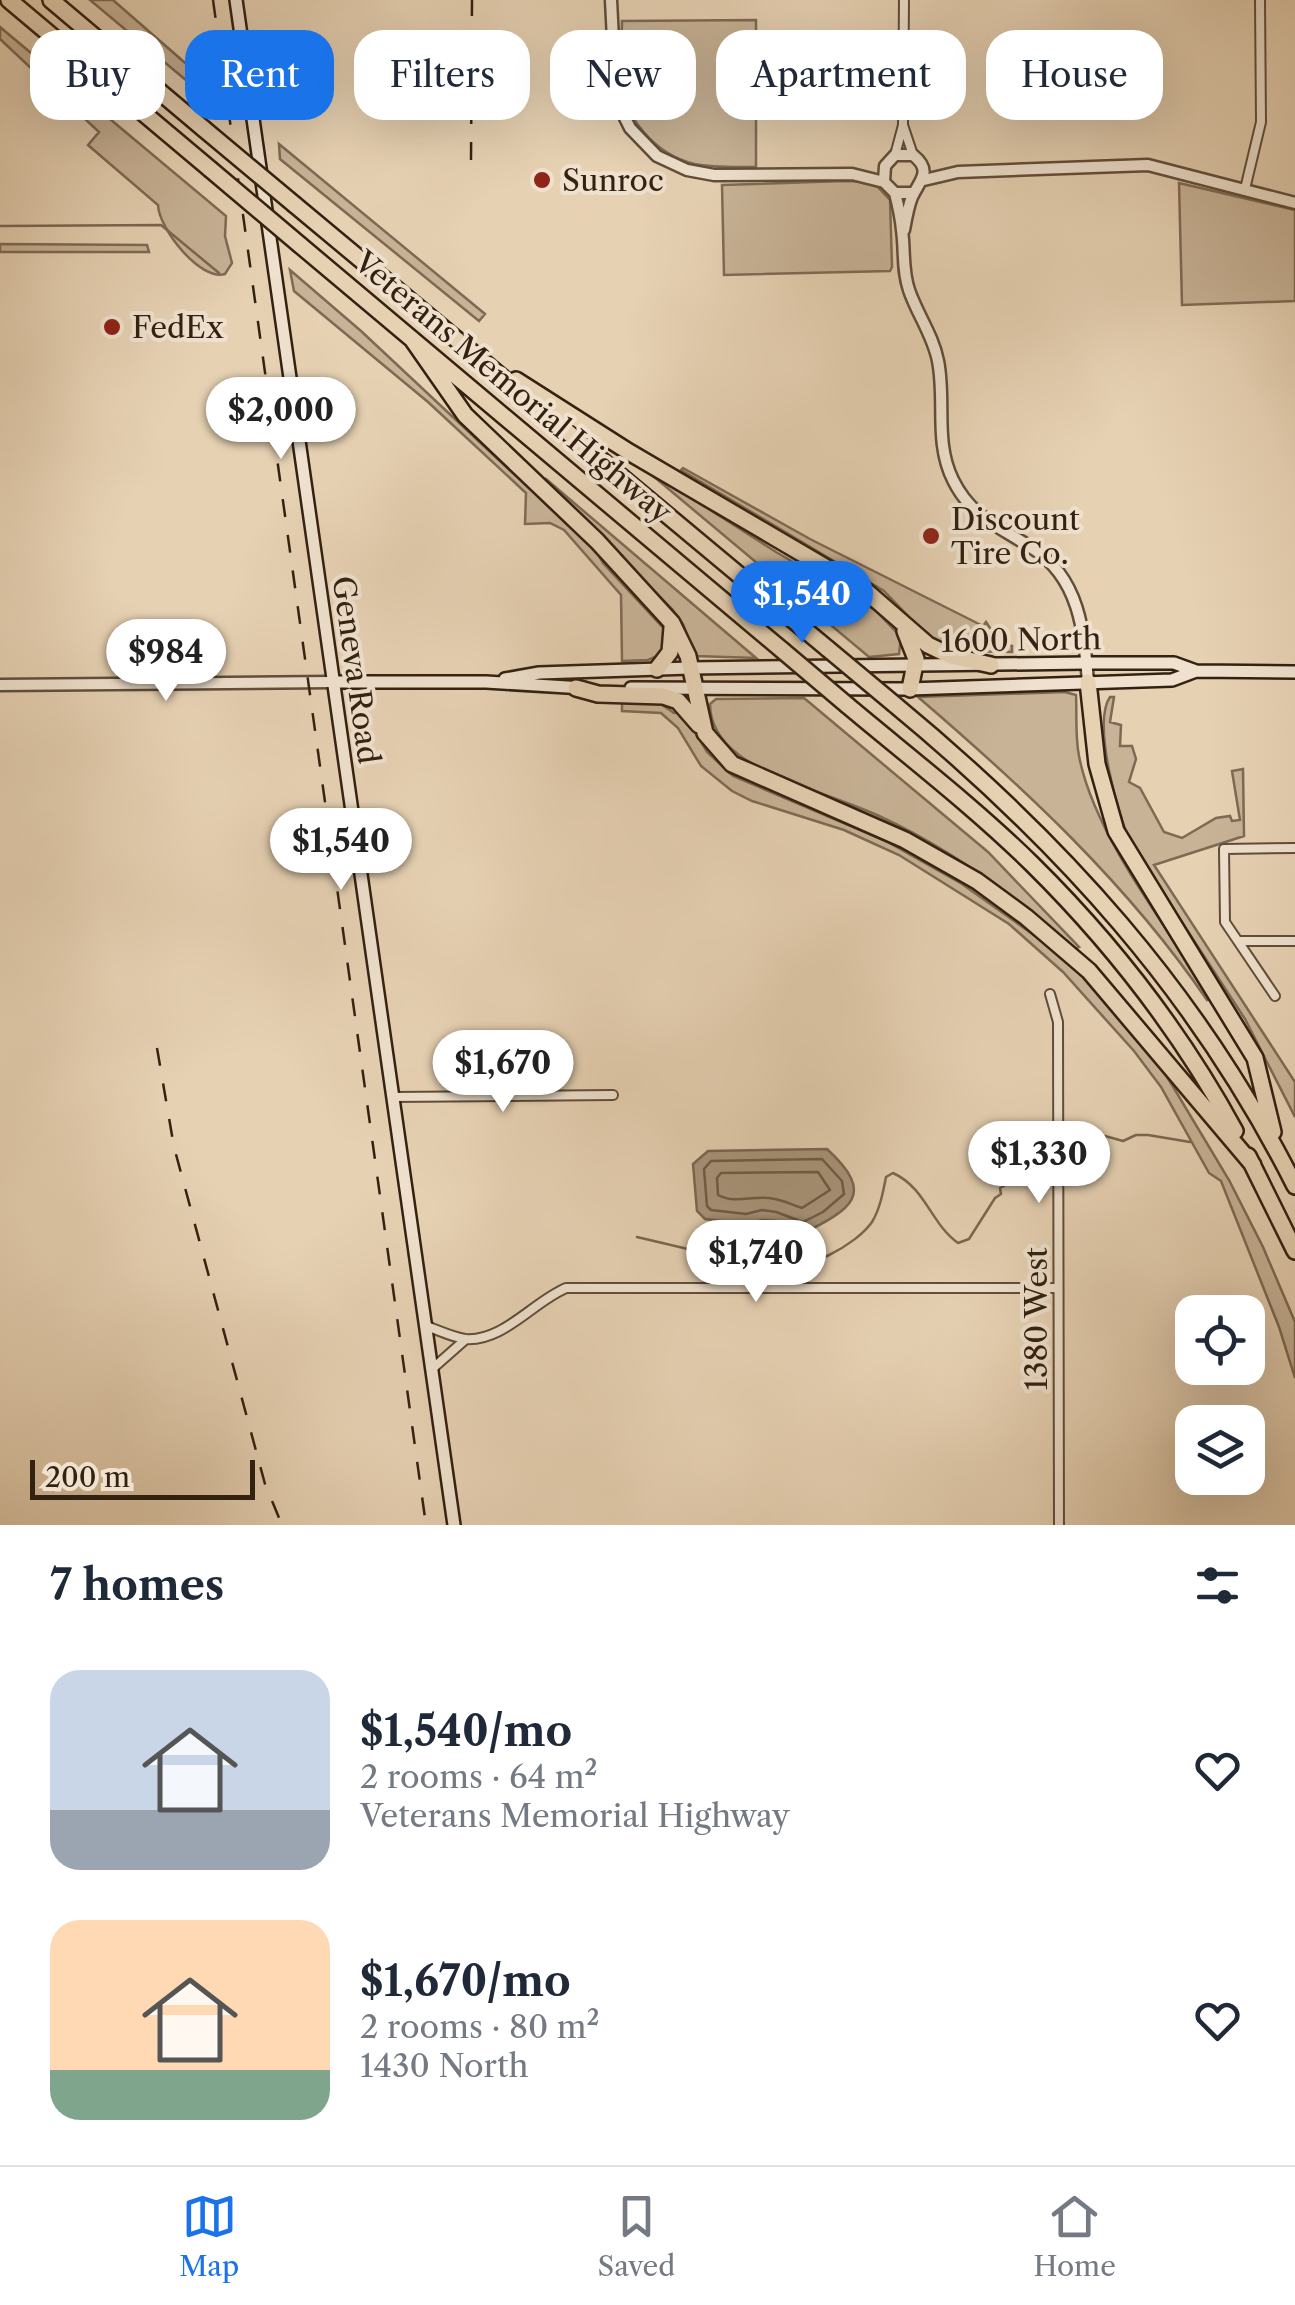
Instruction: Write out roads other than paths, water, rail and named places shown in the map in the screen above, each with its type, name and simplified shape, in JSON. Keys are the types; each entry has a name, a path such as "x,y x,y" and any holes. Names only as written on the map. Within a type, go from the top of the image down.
{"highway":[{"name":"Veterans Memorial Highway","path":"9,0 997,831 1088,924 1174,1035 1253,1164 1295,1251"},
{"name":"Veterans Memorial Highway","path":"51,0 1012,806 1108,905 1202,1026 1295,1186"},
{"path":"412,339 465,415 597,541 672,623 684,646 704,733"},
{"path":"466,348 630,452 866,591 939,652 991,665"},
{"path":"895,615 914,649 910,689"},
{"path":"657,669 670,652 672,623"},
{"path":"1088,682 1097,764 1116,831 1255,1058 1279,1155"},
{"path":"576,688 598,694 663,696 678,701 732,764 905,840 976,881 1089,971 1253,1164"}],"main road":[{"name":"Geneva Road","path":"236,0 454,1525"},
{"name":"1600 North","path":"486,682 539,673 657,669 1086,663 1174,663 1196,671 1295,672"},
{"name":"1600 North","path":"332,682 486,682 576,688 910,689 1172,680 1196,671"}],"street":[{"path":"611,0 614,87 630,128 643,144 670,164 714,174 852,174 885,166 895,155 903,125 904,0"},
{"path":"1245,189 1261,122 1260,0"},
{"path":"903,125 913,155 922,164 958,172"},
{"path":"895,155 913,155"},
{"path":"922,164 924,180"},
{"path":"903,232 913,192 924,180 958,172 1148,165 1295,203"},
{"path":"884,182 885,166"},
{"path":"852,174 884,182 896,193 903,232 904,272 937,356 942,440 948,468 974,511 994,528 1034,549 1064,579 1081,618 1088,682"},
{"path":"896,193 913,192"},
{"name":"1600 North","path":"0,685 332,682"},
{"path":"1276,996 1225,922 1224,849 1295,848"},
{"path":"1238,941 1295,941"},
{"name":"1380 West","path":"1050,994 1058,1022 1059,1525"},
{"path":"392,1097 613,1095"},
{"path":"432,1368 466,1339 501,1331 544,1298 566,1288 1058,1288"},
{"path":"426,1326 466,1339"}],"water":[{"path":"827,1149 851,1178 852,1199 834,1217 802,1234 776,1221 747,1224 705,1219 697,1211 693,1164 708,1151"}],"waterway":[{"path":"0,226 161,225 219,273"},
{"path":"1074,1139 1105,1136 1123,1141 1148,1135 1190,1142"},
{"path":"637,1237 709,1254 759,1258 764,1255 788,1266 801,1265 829,1255 865,1231 877,1212 886,1177 893,1173 913,1188 958,1243 969,1239 1001,1194 1000,1188 1047,1155"}],"railway":[{"path":"213,0 426,1525"},
{"path":"471,160 472,0"},
{"path":"157,1048 174,1147 265,1484 282,1525"}],"place":[{"name":"Sunroc","path":"542,180"},
{"name":"FedEx","path":"112,327"},
{"name":"Discount Tire Co.","path":"931,536"}]}
